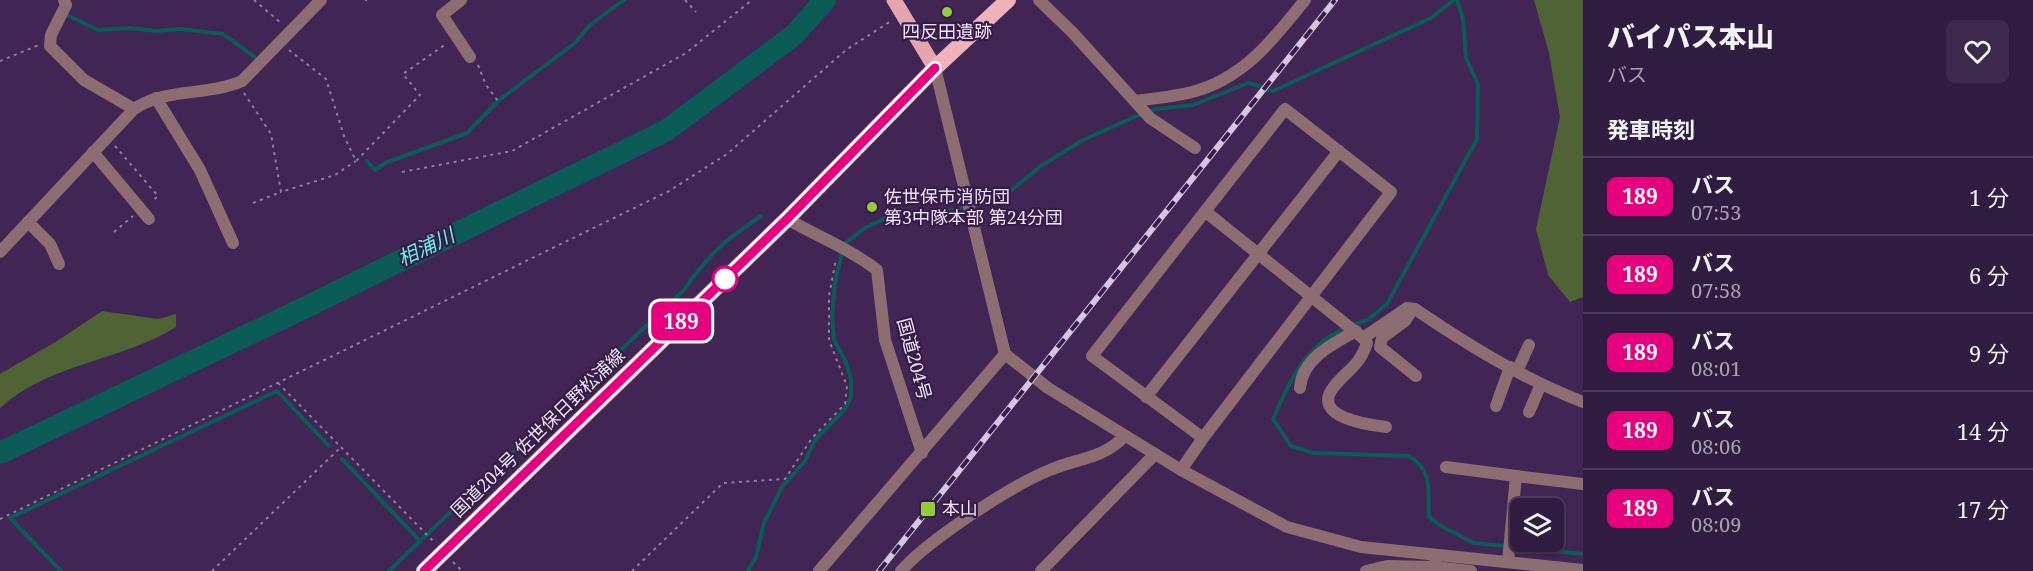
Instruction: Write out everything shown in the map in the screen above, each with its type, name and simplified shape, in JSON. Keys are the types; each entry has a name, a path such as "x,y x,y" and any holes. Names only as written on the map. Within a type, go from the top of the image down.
{"highway":[{"path":"935,68 1008,0"},
{"name":"国道204号 佐世保日野松浦線","path":"424,571 787,219 935,68"}],"main road":[{"path":"894,0 935,68"}],"street":[{"path":"64,0 66,5 50,41 50,46 84,80 134,109"},
{"path":"2,245 28,222 134,109 146,100 237,83 254,71 321,0"},
{"path":"461,0 442,15 470,57"},
{"path":"1039,0 1150,118 1195,148"},
{"path":"1136,101 1191,93 1225,81 1256,59 1305,0"},
{"path":"935,68 1005,354 1048,388 1125,436 1181,470 1287,527 1361,548 1435,561 1471,571"},
{"path":"156,98 200,170 232,243"},
{"path":"1181,470 1391,192 1285,109 1092,356 1203,438"},
{"path":"1146,397 1339,151"},
{"path":"93,152 146,214"},
{"path":"1206,212 1355,330 1367,343 1357,366 1332,388 1329,399 1333,411 1341,417 1386,428"},
{"name":"国道204号","path":"787,219 838,247 854,252 877,270 885,340 922,453"},
{"path":"28,222 50,244 58,264"},
{"path":"1300,388 1301,376 1313,360 1331,345 1355,330 1407,308 1413,309 1464,343 1541,384 1583,402"},
{"path":"1413,309 1405,321 1382,338 1380,347 1416,376"},
{"path":"1496,406 1513,369 1529,345"},
{"path":"819,571 1005,354"},
{"path":"1529,412 1541,384"},
{"path":"901,571 910,560 1027,481 1051,469 1111,450 1125,436"},
{"path":"1041,571 1155,454"},
{"path":"1446,467 1583,484"},
{"path":"1508,559 1516,476"},
{"path":"1366,571 1387,566 1435,561 1508,559 1583,570"}],"path":[{"path":"254,0 290,31"},
{"path":"685,0 696,12"},
{"path":"402,172 512,151 686,53 752,0"},
{"path":"0,519 669,191 727,154 846,50 902,14"},
{"path":"253,203 335,175 356,161 420,95 403,75 456,38"},
{"path":"0,61 50,41"},
{"path":"279,44 326,79 344,136 356,161"},
{"path":"470,57 480,67 486,85 498,101"},
{"path":"237,83 271,134 281,192"},
{"path":"107,137 158,196"},
{"path":"114,232 146,214"},
{"path":"632,571 723,483 784,479 812,438 845,404 847,386 829,340 829,296 838,247"},
{"path":"278,383 433,541"},
{"path":"212,571 341,447"}],"green space":[{"path":"1534,0 1583,0 1583,297 1570,302 1548,275 1536,229 1560,117 1549,53"},
{"path":"102,311 158,319 176,314 176,327 133,348 41,381 19,393 0,408 0,374 57,341"}],"waterway":[{"path":"367,161 375,170 385,163 467,133 498,101 575,43 591,24 624,0"},
{"name":"相浦川","path":"0,453 304,308 667,130 794,35 825,0"},
{"path":"1268,90 1273,91 1431,18 1454,0"},
{"path":"1353,325 1369,319 1387,304 1477,139 1478,84 1466,58 1463,18 1457,0"},
{"path":"67,15 98,30 180,29 223,34 257,59"},
{"path":"748,571 756,557 764,523 782,487 805,461 815,440 845,409 851,397 851,379 845,360 834,340 832,317 835,283 844,244 865,228 899,212 939,213 980,204 1009,192 1041,166 1081,141 1132,118 1156,109 1193,105 1248,83 1260,86"},
{"path":"420,541 684,290 718,249 761,216"},
{"path":"1346,328 1332,335 1309,354 1279,405 1273,419 1291,446 1314,453 1409,456 1417,462 1426,475 1429,490 1429,517 1441,526 1474,543 1583,554"},
{"path":"61,571 10,518 277,391 329,446"},
{"path":"342,459 420,541 389,571"}],"railway":[{"path":"879,571 1335,0"}],"bus line":[{"name":"189","path":"424,571 787,219 935,68"}],"place":[{"name":"四反田遺跡","path":"947,12"},
{"name":"佐世保市消防団 第3中隊本部 第24分団","path":"872,207"},
{"name":"本山","path":"928,509"}]}
